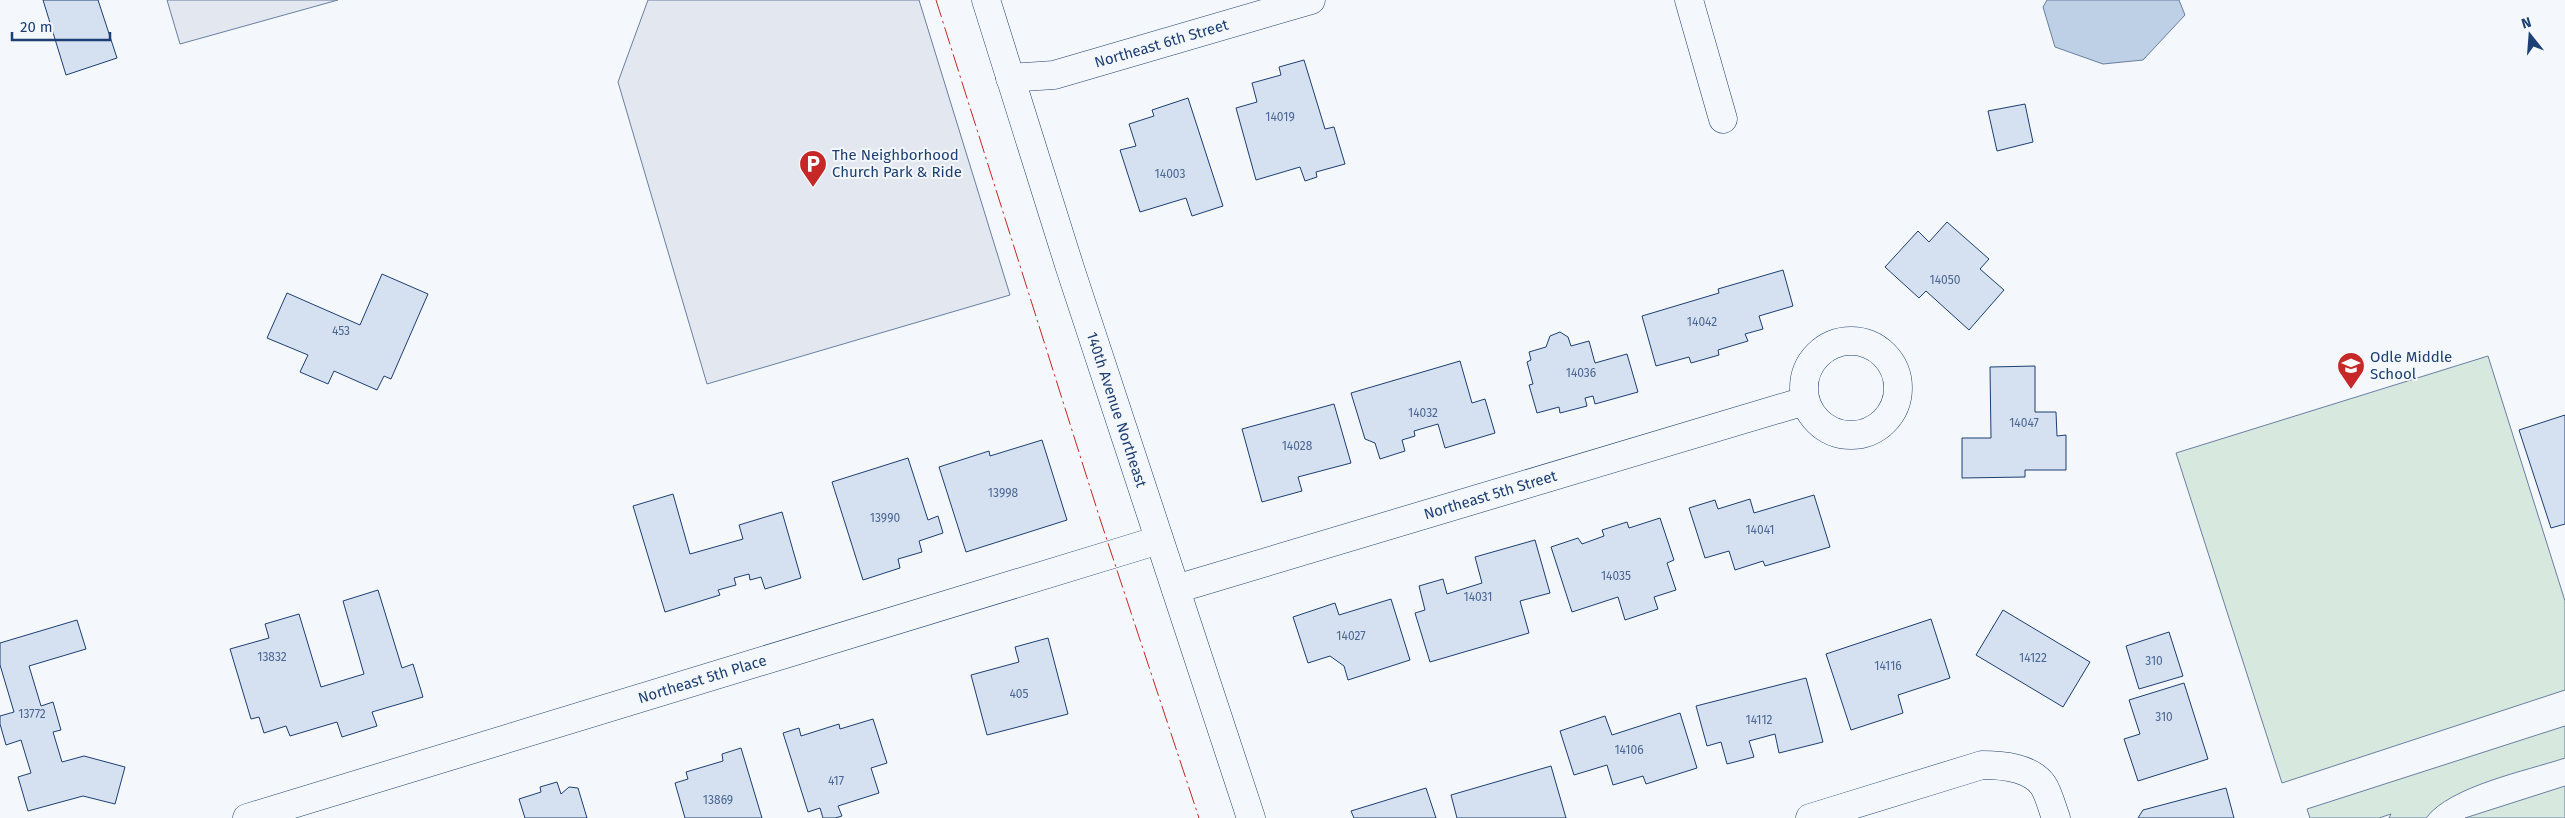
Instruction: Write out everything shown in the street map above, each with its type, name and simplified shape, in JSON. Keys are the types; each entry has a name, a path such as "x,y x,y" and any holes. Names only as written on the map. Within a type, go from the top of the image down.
{"street":[{"name":"140th Avenue Northeast","path":"986,0 1159,540 1251,818"},
{"name":"Northeast 6th Street","path":"1010,78 1054,75 1311,0"},
{"path":"1689,0 1723,119"},
{"name":"Northeast 5th Street","path":"1176,589 1805,402"},
{"name":"Northeast 5th Place","path":"247,818 1159,540"},
{"path":"1810,818 1982,765 1999,765 2032,775 2043,785 2056,818"}],"shaded area":[{"path":"167,0 338,0 180,44"},
{"name":"The Neighborhood Church Park & Ride","path":"648,0 919,0 1010,295 707,384 618,82"},
{"path":"2488,356 2565,601 2565,690 2282,783 2176,453"},
{"path":"2565,726 2565,758 2470,788 2437,807 2426,818 2389,818 2391,814 2379,818 2310,818 2307,809"},
{"path":"2565,786 2565,818 2465,818"}],"water":[{"path":"2047,0 2179,0 2185,15 2143,60 2103,64 2055,47 2043,7"}],"building":[{"path":"43,0 98,0 117,58 66,75"},
{"path":"1304,60 1325,129 1334,127 1345,164 1316,172 1317,177 1305,181 1300,167 1256,180 1236,108 1257,102 1252,83 1281,75 1279,67"},
{"path":"1188,98 1223,206 1192,216 1186,198 1140,212 1120,150 1136,146 1129,124 1154,116 1152,110"},
{"path":"2025,104 2033,142 1997,151 1988,111"},
{"path":"1947,222 1989,259 1980,269 2004,290 1969,330 1926,291 1919,298 1885,267 1918,231 1929,242"},
{"path":"1783,270 1793,306 1759,316 1763,329 1745,334 1748,341 1718,350 1719,355 1691,363 1689,357 1656,366 1642,316 1719,293 1718,289"},
{"path":"382,274 428,294 391,379 384,376 377,390 334,371 328,384 300,372 308,355 267,338 287,293 360,325"},
{"path":"1560,332 1568,337 1571,346 1589,341 1595,363 1627,354 1638,392 1595,404 1593,396 1585,398 1587,406 1560,413 1559,407 1537,413 1529,385 1533,384 1527,362 1531,360 1529,352 1546,347 1550,336"},
{"path":"1460,361 1472,403 1485,399 1495,433 1445,448 1438,424 1414,431 1415,436 1402,440 1405,451 1380,459 1375,443 1365,439 1351,393"},
{"path":"2035,366 2035,412 2056,412 2057,436 2066,435 2066,470 2025,470 2025,477 1962,478 1962,438 1991,438 1990,367"},
{"path":"1334,404 1351,463 1298,477 1302,491 1262,502 1242,429"},
{"path":"2565,415 2565,524 2551,528 2519,430"},
{"path":"1042,440 1067,520 966,552 939,467 989,451 990,456"},
{"path":"908,458 928,520 938,516 943,533 919,541 922,552 898,559 900,568 863,580 832,482"},
{"path":"673,494 690,554 743,539 739,525 782,512 801,578 765,589 761,577 750,580 749,574 734,578 736,585 718,590 720,595 665,612 633,506"},
{"path":"1814,495 1830,547 1765,566 1763,561 1735,570 1729,551 1705,558 1689,508 1715,500 1718,509 1750,499 1754,513"},
{"path":"1660,518 1674,560 1667,563 1676,590 1654,597 1658,609 1625,620 1618,597 1572,612 1551,547 1578,538 1582,544 1604,536 1602,530 1627,522 1629,528"},
{"path":"1535,540 1550,593 1520,601 1529,633 1430,662 1415,613 1425,610 1419,586 1443,579 1447,594 1482,583 1475,557"},
{"path":"378,590 402,668 413,664 423,697 372,712 377,726 342,737 337,722 290,736 286,726 264,733 259,717 251,719 230,649 269,638 265,624 299,614 321,687 364,674 343,601"},
{"path":"1391,599 1410,660 1348,680 1344,666 1330,656 1308,663 1293,617 1335,603 1339,615"},
{"path":"2003,610 2090,662 2063,707 1976,655"},
{"path":"1931,619 1950,678 1898,695 1903,713 1851,730 1826,654"},
{"path":"77,620 86,649 29,666 41,706 53,702 61,730 53,732 62,762 84,756 125,767 115,804 83,796 28,811 18,777 31,773 21,740 6,745 0,724 0,716 14,712 0,665 0,643"},
{"path":"2169,632 2183,676 2139,689 2126,646"},
{"path":"1048,638 1068,714 987,735 971,675 1019,662 1015,647"},
{"path":"1806,678 1823,742 1779,753 1775,734 1749,741 1754,757 1727,764 1721,742 1707,746 1696,706"},
{"path":"2184,683 2208,759 2138,781 2124,739 2140,734 2129,700"},
{"path":"1680,713 1697,768 1646,784 1643,776 1613,785 1607,765 1574,775 1560,731 1605,716 1612,735"},
{"path":"873,719 887,763 871,768 879,793 838,806 842,816 835,818 823,818 820,808 808,812 783,733 799,728 801,736 839,724 840,729"},
{"path":"741,748 762,818 685,818 675,783 688,779 686,772 723,761 722,754"},
{"path":"1551,766 1566,818 1457,818 1451,795"},
{"path":"557,782 561,794 569,787 578,788 587,818 525,818 519,799 541,792 540,787"},
{"path":"1426,788 1436,818 1354,818 1351,811"},
{"path":"2226,788 2234,818 2138,818 2143,810"}],"power":[{"path":"936,0 1101,522 1199,818"}],"place":[{"name":"The Neighborhood Church Park & Ride","path":"813,188"},
{"name":"Odle Middle School","path":"2351,390"}]}
